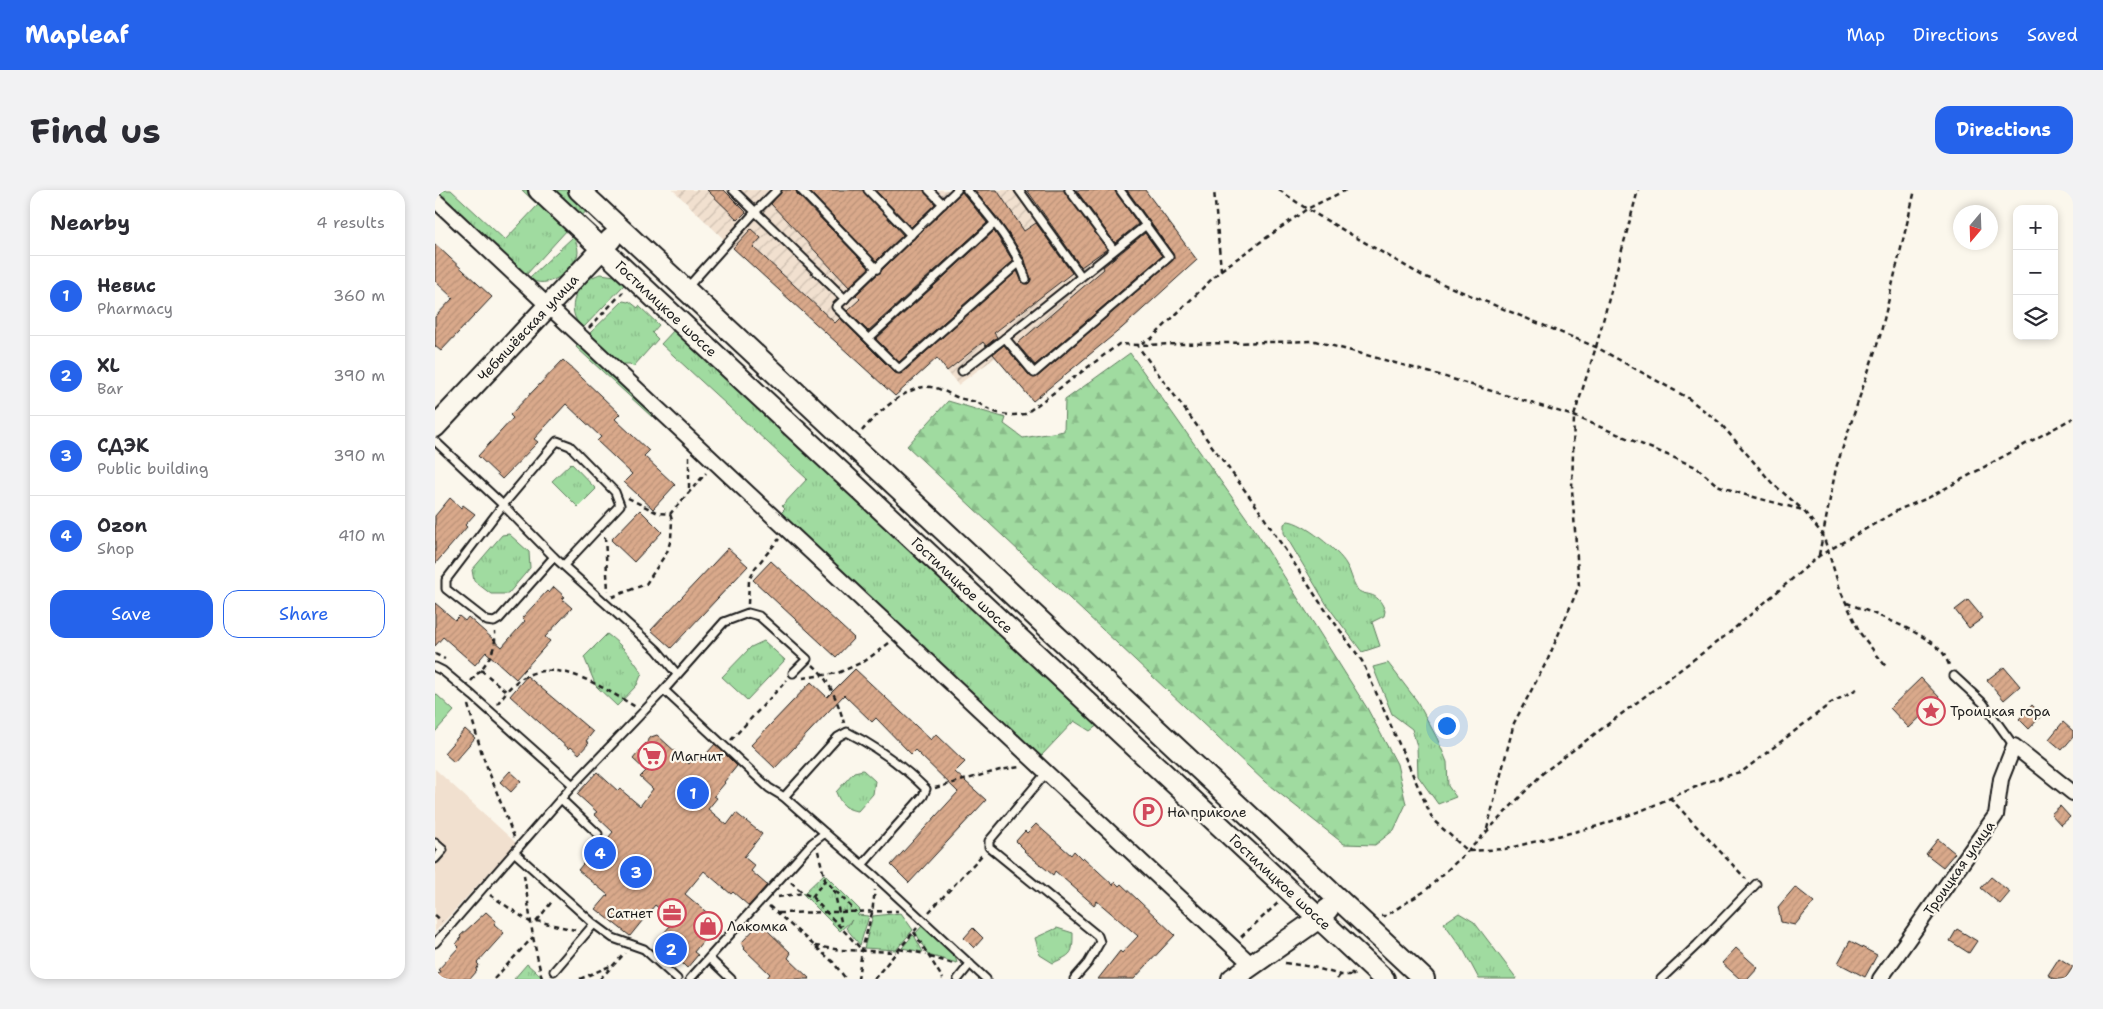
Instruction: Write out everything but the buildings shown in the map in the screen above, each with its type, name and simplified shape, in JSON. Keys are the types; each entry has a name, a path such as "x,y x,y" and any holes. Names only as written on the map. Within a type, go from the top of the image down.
{"street":[{"name":"Гостилицкое шоссе","path":"539,190 1384,979"},
{"name":"Гостилицкое шоссе","path":"579,190 1424,979"},
{"path":"435,200 1251,965"},
{"name":"Чебышёвская улица","path":"435,427 621,228"},
{"path":"2014,746 2073,793"},
{"name":"Троицкая улица","path":"1880,979 1996,816 2001,779 2014,746"},
{"path":"1232,979 1319,918 1339,899"}],"lane":[{"path":"733,190 845,299"},
{"path":"686,289 777,190"},
{"path":"801,190 877,268"},
{"path":"868,190 911,235"},
{"path":"929,190 943,204"},
{"path":"957,190 837,308 899,369 1020,262"},
{"path":"967,190 995,223 1020,262 1026,279"},
{"path":"1019,190 1081,276"},
{"path":"1069,190 1114,250"},
{"path":"1005,338 1034,373 1169,257 1120,190"},
{"path":"869,338 995,223"},
{"path":"962,371 1146,225"},
{"path":"435,441 555,557 657,650 677,674"},
{"path":"555,557 499,619 494,622 487,621 446,589 446,580 503,505 557,441 570,446 615,492 619,505 564,565"},
{"path":"435,943 573,785 664,690 724,622 748,612 759,616 807,659 793,673"},
{"path":"435,667 464,688 573,785"},
{"path":"1954,676 1983,703 2014,746"},
{"path":"664,690 769,788 784,797 876,877 986,979"},
{"path":"784,797 838,737 847,732 896,764 926,789 923,796 862,865"},
{"path":"1047,772 989,841 989,847 1098,936 1100,942 1096,952 1074,979"},
{"path":"561,799 598,834"},
{"path":"690,979 813,843 825,833"},
{"path":"435,843 443,850 435,859"},
{"path":"515,853 558,894 594,924 613,938 644,949 677,979"},
{"path":"1661,979 1697,945 1753,886"},
{"path":"554,971 594,924"},
{"path":"710,959 731,979"},
{"path":"957,979 970,964"}],"path":[{"path":"1279,190 1307,209 1421,275 1596,347 1688,398 1720,423 1772,483 1803,510 1823,535 1846,602 1860,633 1887,668"},
{"path":"1221,270 1307,209 1346,190"},
{"path":"1487,830 1514,723 1548,658 1579,586 1572,489 1574,416 1596,347 1638,190"},
{"path":"1819,556 1836,468 1880,336 1915,190"},
{"path":"586,331 626,289"},
{"path":"1803,510 1742,494 1717,484 1696,467 1574,416 1439,375 1315,341 1137,345 1255,504 1319,601 1362,661 1433,820 1468,851 1505,850 1598,826 1707,782 1743,771 1831,703 1857,689"},
{"path":"1385,916 1425,891 1468,851 1543,773 1729,633 1819,556 1900,509 1928,498 2073,418"},
{"path":"689,456 689,491"},
{"path":"669,514 706,473"},
{"path":"617,498 629,498 658,513 669,514"},
{"path":"603,524 608,598 646,584 667,552 671,539 672,520 669,514"},
{"path":"748,612 749,580 755,568 779,539"},
{"path":"1846,602 1888,619 1922,637 1943,653 1954,676"},
{"path":"494,622 496,642 488,660 464,688 482,754 517,843 515,853"},
{"path":"786,681 824,674 838,674 865,661 890,642"},
{"path":"807,659 824,674 839,706 847,732"},
{"path":"481,670 507,692"},
{"path":"491,712 515,682 543,670 571,674 644,711"},
{"path":"725,747 793,673"},
{"path":"926,789 1021,766"},
{"path":"1670,798 1753,886"},
{"path":"813,843 818,848 825,880 857,913"},
{"path":"522,861 533,937 542,979"},
{"path":"784,875 803,893 812,897 862,950"},
{"path":"858,979 876,877"},
{"path":"812,897 825,880"},
{"path":"833,889 842,927"},
{"path":"481,891 499,900 531,922 537,921 586,933"},
{"path":"762,900 803,893"},
{"path":"537,921 558,894"},
{"path":"1238,940 1283,898"},
{"path":"762,900 838,967 846,979"},
{"path":"778,913 912,911"},
{"path":"435,915 443,922"},
{"path":"914,932 943,979"},
{"path":"495,979 533,937"},
{"path":"600,979 632,944"},
{"path":"815,946 841,950 898,950 927,955 958,965"},
{"path":"1289,958 1281,963 1313,967 1340,975 1352,975"},
{"path":"579,979 613,965"},
{"path":"1349,969 1356,979"},
{"path":"1337,979 1340,975"}],"shaded area":[{"path":"673,190 1145,190 1197,260 1122,328 1033,401 996,357 958,385 937,358 895,396 733,248"},
{"path":"435,769 516,843 435,932"}],"green space":[{"path":"435,190 451,190 505,240 538,205 522,190 527,190 568,229 526,275"},
{"path":"552,190 566,190 587,210 581,217"},
{"path":"573,237 577,244 578,252 572,266 566,272 551,281 536,282 529,278"},
{"path":"601,274 615,276 625,284 583,328 577,321 574,313 573,304 575,296 586,282"},
{"path":"623,301 629,301 638,308 639,306 659,325 652,333 658,339 633,367 630,364 622,364 589,334"},
{"path":"675,329 1098,725 1090,731 1074,721 1040,757 781,513 785,509 782,506 807,479 661,344"},
{"path":"578,345 654,415 652,417 576,347"},
{"path":"1130,353 1253,527 1367,708 1397,764 1406,804 1394,830 1375,845 1344,844 1265,782 907,446 948,401 1006,418 1004,424 1023,438 1064,431 1065,400"},
{"path":"571,463 596,489 578,507 552,481"},
{"path":"1288,521 1302,526 1329,545 1346,564 1357,589 1360,592 1374,596 1382,604 1385,611 1384,616 1372,622 1380,646 1362,652 1327,605 1284,533 1284,524"},
{"path":"509,534 529,552 530,568 508,594 491,594 474,581 472,570 502,535"},
{"path":"607,634 626,652 642,673 637,685 617,706 596,686 584,657"},
{"path":"764,641 785,660 747,700 722,677 751,647"},
{"path":"1388,663 1417,701 1437,738 1447,762 1448,786 1456,797 1438,804 1418,776 1417,746 1412,729 1392,714 1373,667"},
{"path":"435,693 454,711 435,732"},
{"path":"863,770 875,781 873,794 858,811 844,805 836,792 854,772"},
{"path":"824,874 861,911 857,915 869,916 860,945 846,928 852,920 840,931 803,894"},
{"path":"901,913 913,930 896,950 864,948 873,916"},
{"path":"1459,913 1474,922 1517,979 1479,979 1464,951 1444,923"},
{"path":"922,926 955,956 957,963 928,955 916,933"},
{"path":"1057,928 1073,933 1073,946 1068,955 1053,963 1040,955 1035,938"},
{"path":"913,935 915,937 923,952 902,948"},
{"path":"527,964 544,979 514,979"}],"place":[{"name":"Троицкая гора","path":"1931,711"},
{"name":"Магнит","path":"652,756"},
{"name":"Невис","path":"693,793"},
{"name":"На приколе","path":"1148,812"},
{"name":"Ozon","path":"600,853"},
{"name":"СДЭК","path":"636,872"},
{"name":"Сатнет","path":"672,913"},
{"name":"Лакомка","path":"708,926"},
{"name":"XL","path":"671,949"}]}
